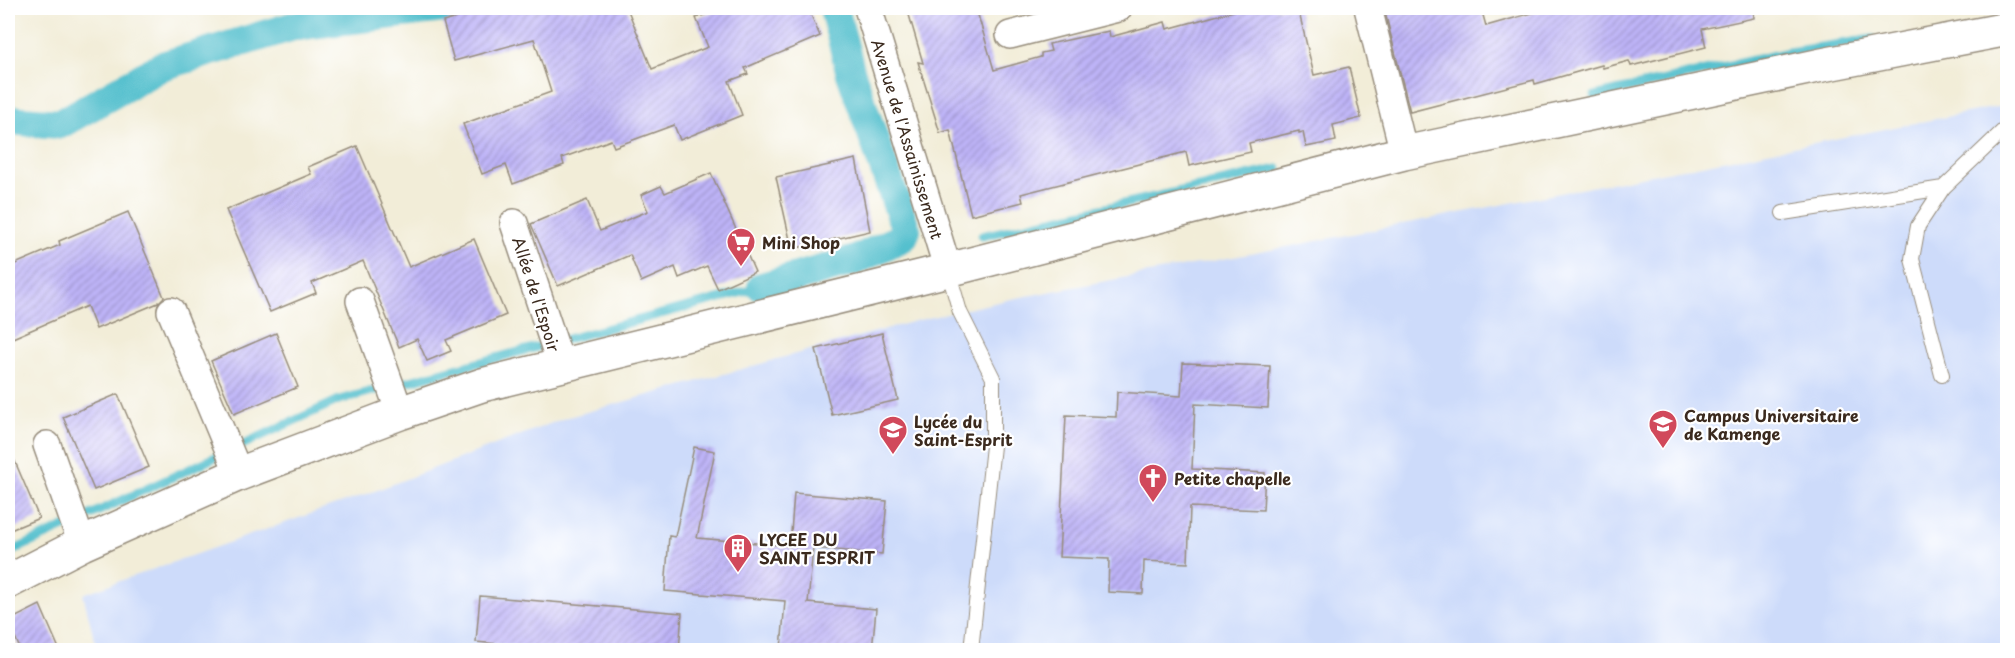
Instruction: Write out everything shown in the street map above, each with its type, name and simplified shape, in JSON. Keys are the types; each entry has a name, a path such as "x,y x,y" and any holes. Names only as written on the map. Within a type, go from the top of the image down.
{"street":[{"name":"Avenue de l'Assainissement","path":"868,8 948,270"},
{"path":"1011,35 1118,8"},
{"path":"1368,8 1404,153"},
{"path":"8,582 82,544 239,474 400,413 482,385 948,270 1404,153 1822,64 2007,29"},
{"name":"Allée de l'Espoir","path":"514,223 561,365"},
{"path":"360,301 400,413"},
{"path":"171,311 239,474"},
{"path":"47,445 82,544"}],"lane":[{"path":"1942,375 1912,259 1918,226 1943,188 2007,126"},
{"path":"1783,213 1943,188"},
{"path":"948,270 960,312 993,378 993,446 971,651"}],"shaded area":[{"path":"2007,105 2007,650 97,650 83,594 367,494 565,418 915,321 1011,299"}],"building":[{"path":"489,8 627,8 652,69 708,47 696,18 723,8 808,8 820,36 745,68 748,74 729,81 742,115 680,140 674,125 614,147 611,140 562,158 564,165 513,184 506,165 482,174 463,124 551,92 534,39 454,61 443,22"},
{"path":"907,8 976,8 994,70 1041,57 1041,53 1051,51 1049,44 1109,31 1110,37 1165,22 1167,29 1244,8 1298,8 1314,75 1349,67 1361,118 1333,125 1336,141 1306,147 1303,132 1299,133 1299,131 1249,143 1251,152 1189,166 1186,152 1021,194 1023,202 971,215 950,130 940,133 918,62 923,63"},
{"path":"1384,8 1481,8 1486,26 1550,8 1753,8 1754,18 1702,29 1706,47 1631,66 1629,61 1603,68 1602,65 1535,84 1534,80 1410,112"},
{"path":"357,146 409,267 474,239 506,315 446,340 451,351 427,361 417,339 399,347 363,261 312,283 316,293 270,312 226,210 311,174 308,167"},
{"path":"856,159 870,231 792,249 776,177"},
{"path":"711,173 755,272 718,289 707,266 679,278 675,267 641,282 630,255 558,286 531,224 587,200 600,231 648,211 641,195 661,186 665,193"},
{"path":"128,212 164,297 158,303 96,329 87,306 8,340 8,267 60,245 59,241"},
{"path":"276,333 298,387 234,414 211,361"},
{"path":"882,333 898,400 832,415 816,349"},
{"path":"1183,363 1270,366 1268,408 1195,404 1192,469 1265,473 1263,510 1190,507 1188,563 1144,561 1143,594 1108,592 1109,559 1059,557 1066,415 1116,417 1117,392 1181,396"},
{"path":"118,394 149,467 94,490 63,417"},
{"path":"8,445 39,518 8,531"},
{"name":"LYCEE DU SAINT ESPRIT","path":"694,447 715,451 697,538 790,546 794,493 887,501 882,554 813,548 808,603 876,609 872,651 781,649 785,601 665,591 669,536 675,537"},
{"path":"480,596 682,613 679,651 575,651 476,642"},
{"path":"40,605 60,651 21,651 8,621"}],"waterway":[{"path":"8,120 60,124 162,66 294,26 444,8"},
{"path":"762,287 856,260 903,237 906,230 851,74 834,8"},
{"path":"1595,96 1789,52 1873,39"},
{"path":"982,236 1278,169"},
{"path":"8,553 339,400 762,287"}],"place":[{"name":"Mini Shop","path":"741,268"},
{"name":"Campus Universitaire de Kamenge","path":"1663,450"},
{"name":"Lycée du Saint-Esprit","path":"893,456"},
{"name":"Petite chapelle","path":"1153,504"},
{"name":"LYCEE DU SAINT ESPRIT","path":"738,574"}]}
